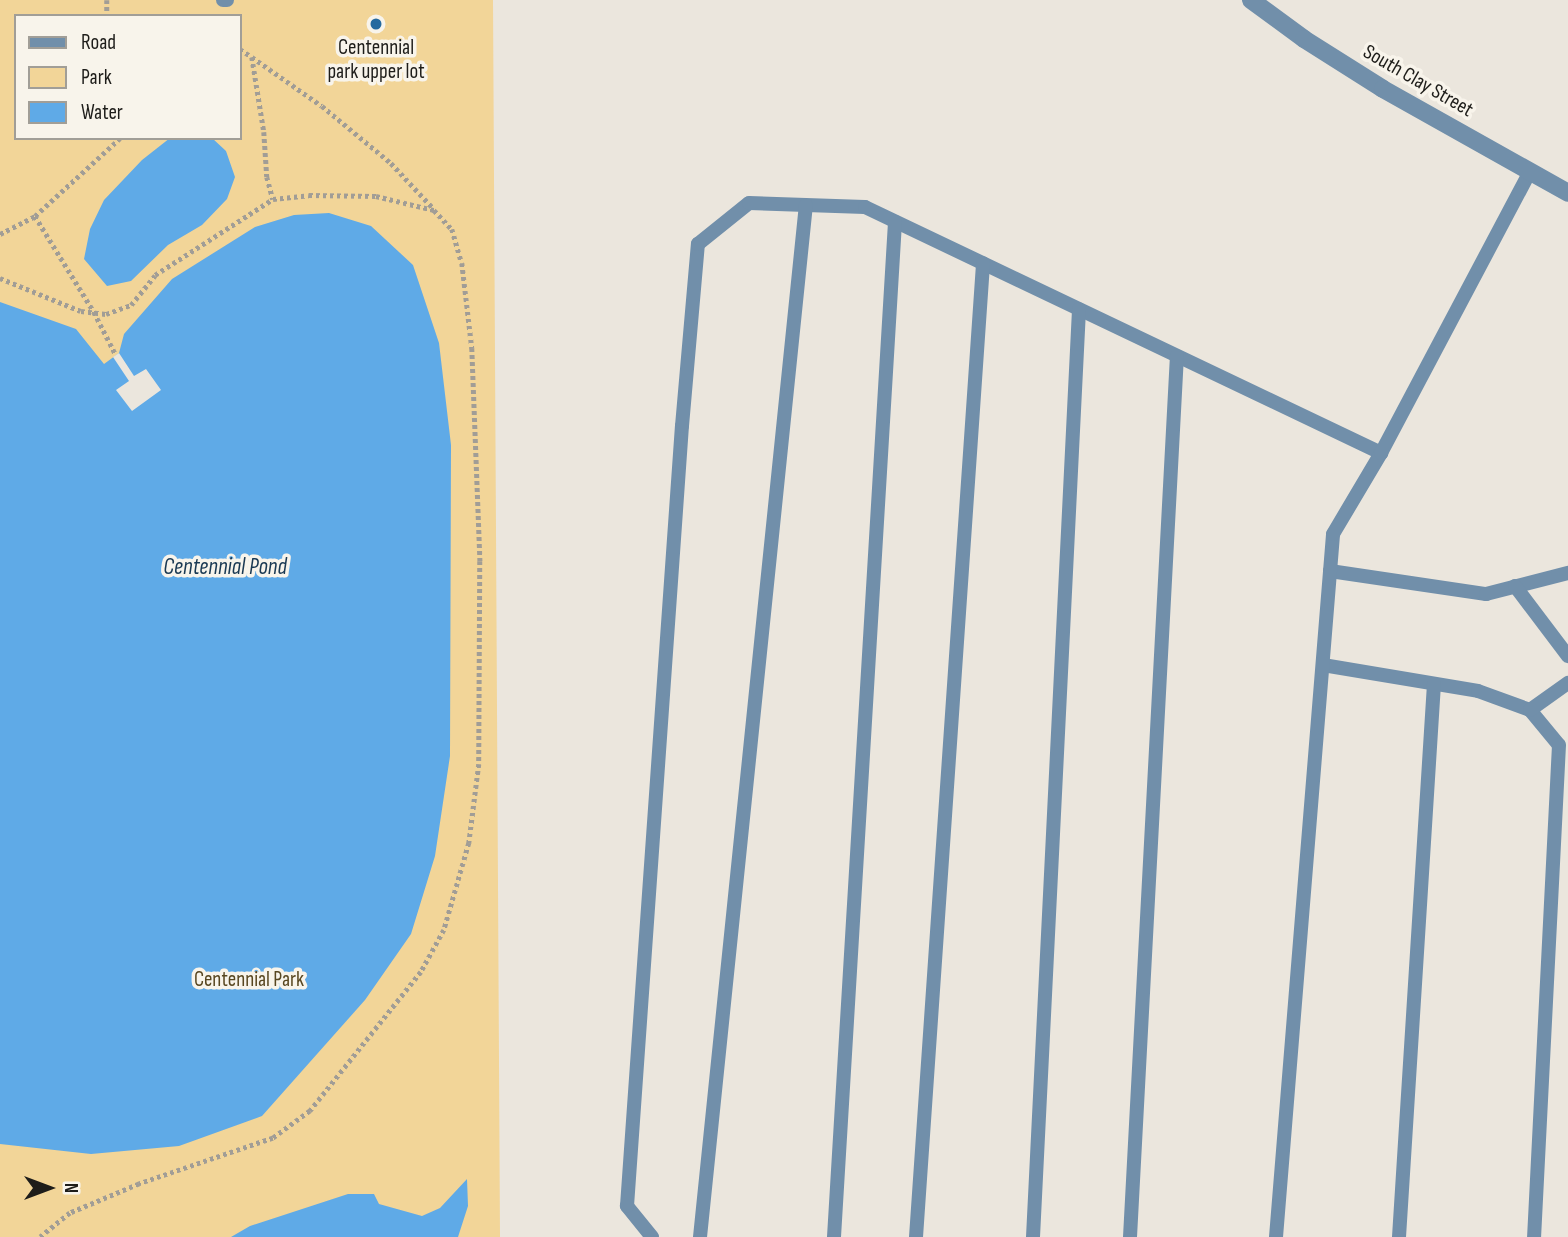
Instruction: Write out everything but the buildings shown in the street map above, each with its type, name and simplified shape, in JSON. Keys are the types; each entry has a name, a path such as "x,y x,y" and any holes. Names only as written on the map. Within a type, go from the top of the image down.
{"street":[{"name":"South Clay Street","path":"1251,0 1304,39 1383,89 1568,193"}],"lane":[{"path":"1276,1237 1333,534 1381,453 1530,172"},
{"path":"652,1237 627,1206 681,440 698,244 749,203 865,207 1381,453"},
{"path":"700,1237 806,205"},
{"path":"834,1237 895,222"},
{"path":"916,1237 983,263"},
{"path":"1033,1237 1079,309"},
{"path":"1130,1237 1177,356"},
{"path":"1330,571 1486,594 1568,573"},
{"path":"1515,586 1568,656"},
{"path":"1322,665 1478,691 1530,710 1559,745 1534,1237"},
{"path":"1530,710 1568,683"},
{"path":"1399,1237 1434,684"}],"path":[{"path":"40,1237 70,1213 139,1184 273,1138 310,1111 421,972 444,930 469,843 479,764 480,561 472,348 462,263 452,229 391,163 322,106 242,50"},
{"path":"252,57 264,131 267,177 273,199"},
{"path":"0,234 35,216 118,140"},
{"path":"0,278 80,311 106,314 131,305 155,275 273,199 309,195 376,196 434,210"},
{"path":"35,216 94,312 116,355"}],"green space":[{"name":"Centennial Pond","path":"0,0 493,0 500,1237 0,1237"}],"water":[{"path":"167,140 214,140 226,151 235,177 227,199 202,225 168,245 131,281 107,286 84,259 90,229 104,200 142,160"},
{"name":"Centennial Pond","path":"329,213 371,226 413,265 439,343 451,445 450,756 435,856 411,934 365,1000 262,1116 179,1146 91,1154 0,1144 0,302 76,329 104,364 119,353 124,334 172,279 255,227 294,215"},
{"path":"467,1179 468,1206 458,1237 231,1237 250,1226 348,1194 374,1194 379,1204 422,1216 440,1208"}],"pier":[{"path":"119,353 134,376 146,369 161,390 132,411 116,390 129,381 113,357"}],"place":[{"name":"Centennial park upper lot","path":"376,24"}],"park label":[{"name":"Centennial Park","path":"249,980"}]}
